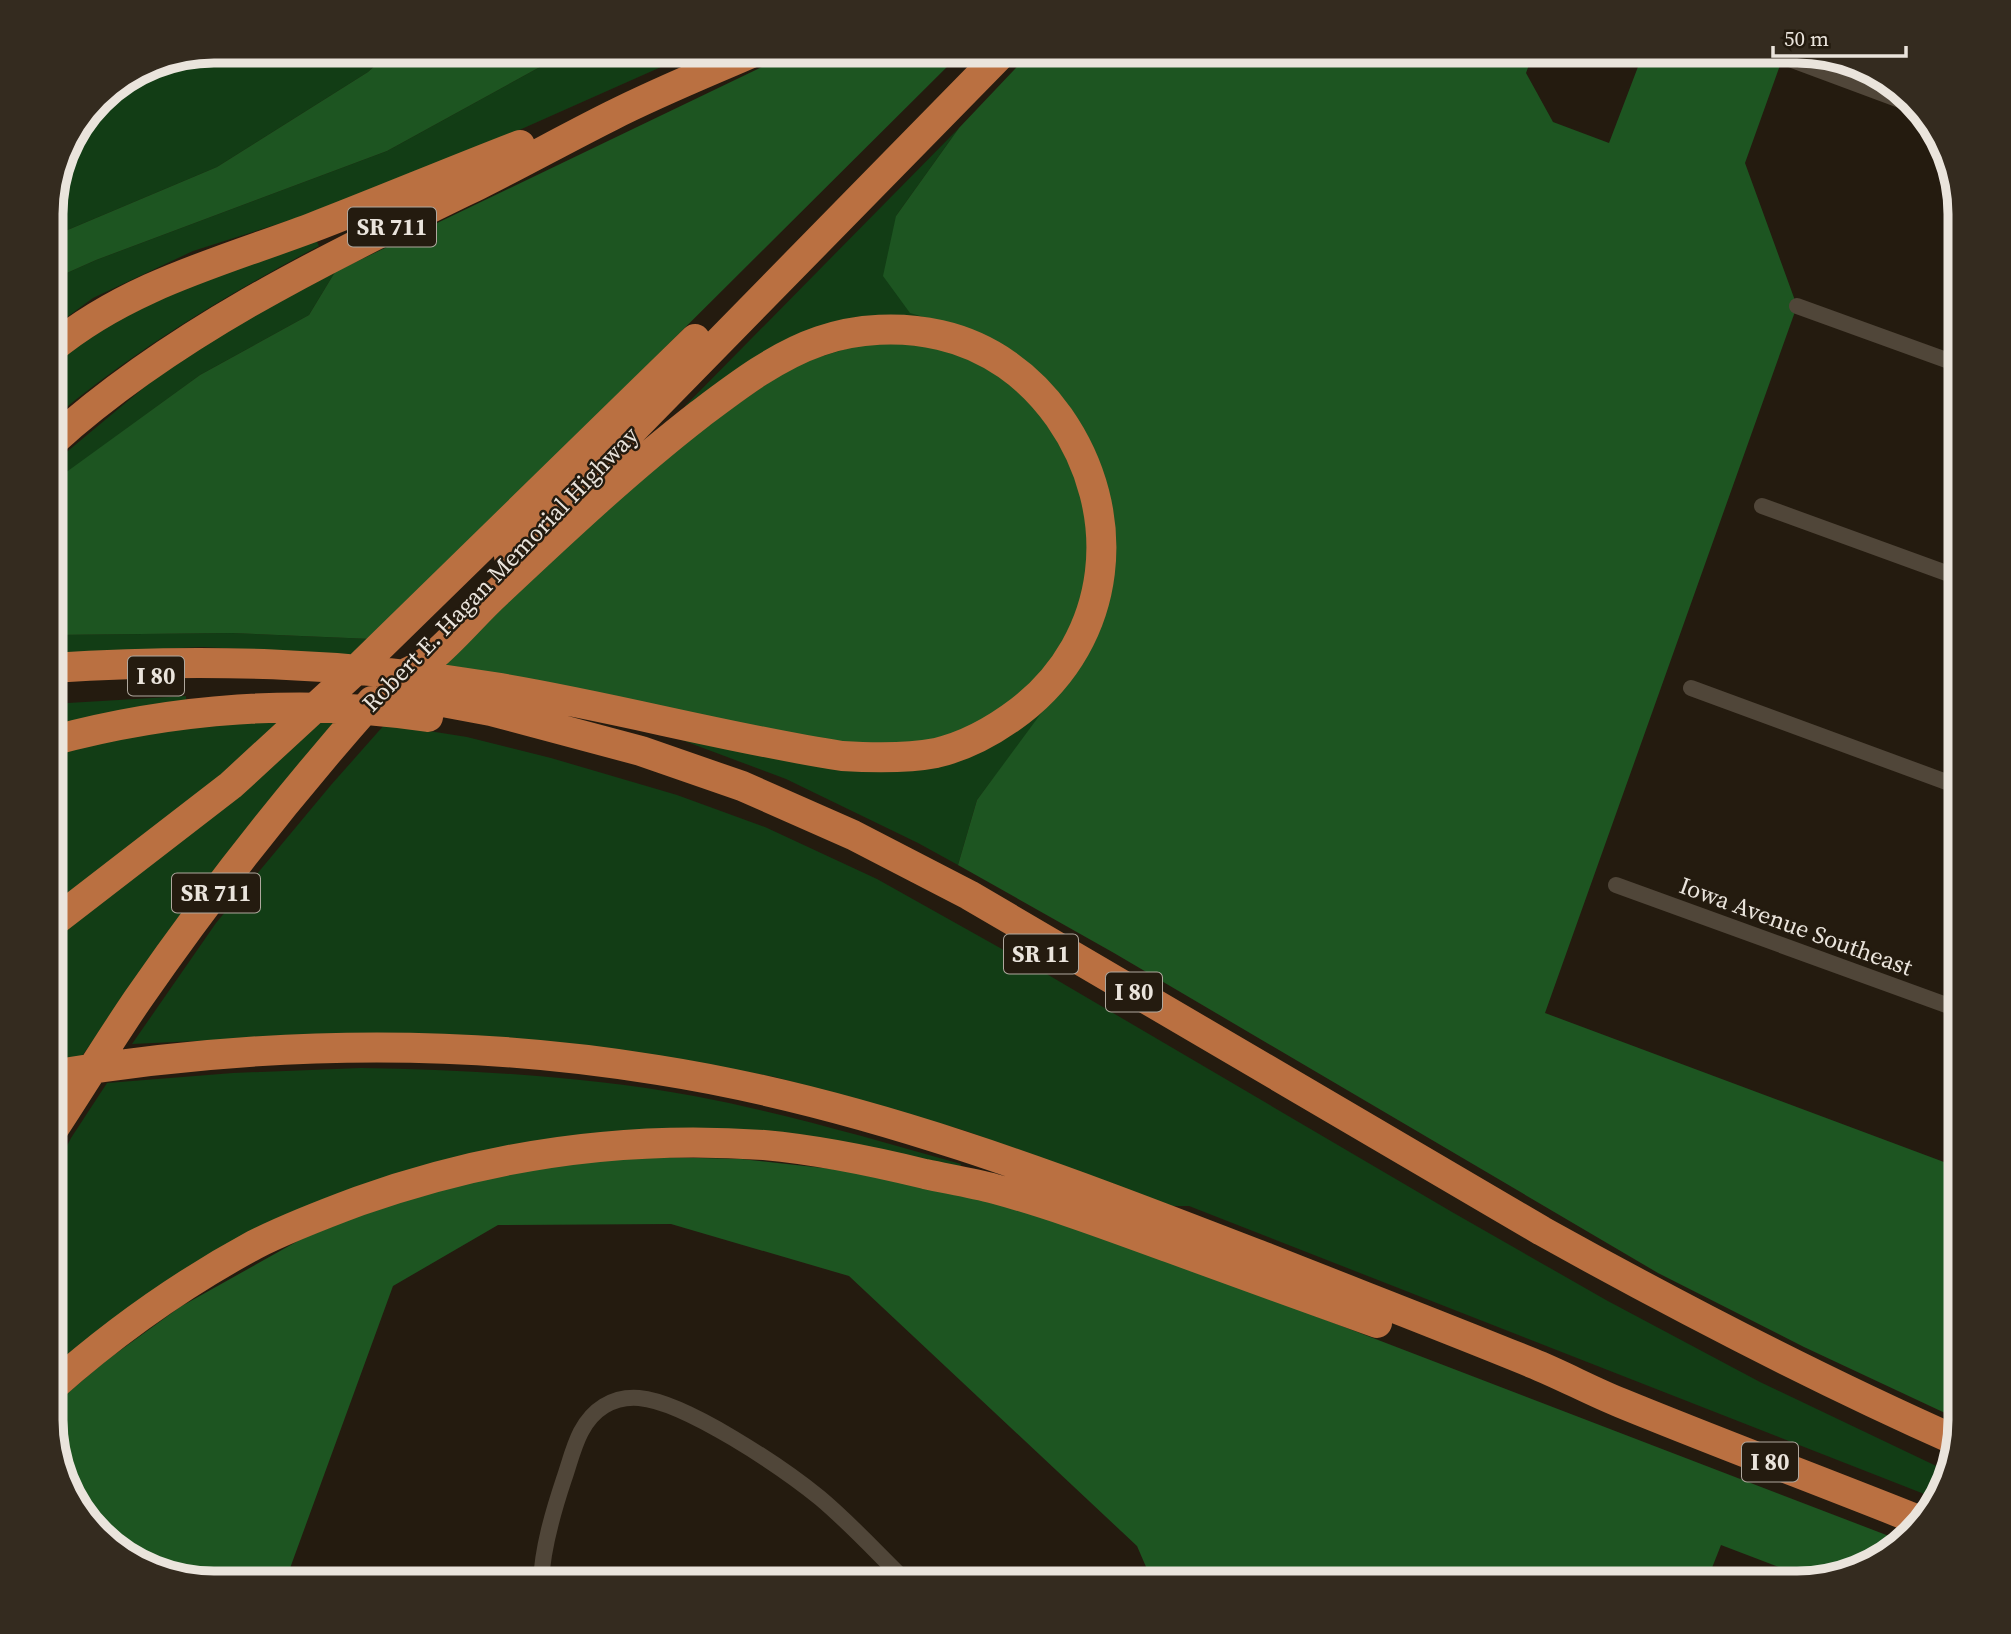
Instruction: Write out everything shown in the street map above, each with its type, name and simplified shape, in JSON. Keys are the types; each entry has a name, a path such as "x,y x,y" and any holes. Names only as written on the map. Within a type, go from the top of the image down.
{"highway":[{"name":"SR 711","path":"63,433 130,380 202,329 303,272 613,115 729,63"},
{"name":"Robert E. Hagan Memorial Highway","path":"63,1115 138,999 206,905 296,788 390,681 429,661 484,593 992,63"},
{"path":"63,340 120,301 166,281 311,228 576,122 613,115"},
{"path":"63,915 231,785 356,670 821,216 904,153"},
{"path":"63,667 132,663 235,662 326,666 496,688 842,756 889,758 938,752 987,733 1009,720 1038,697 1060,674 1078,643 1098,587 1101,524 1087,466 1071,435 1043,397 1006,363 973,346 939,335 885,330 857,332 822,340 803,348 764,368 727,393 654,449 484,593"},
{"name":"I 80","path":"63,681 164,676 261,678 321,683 429,698 491,711 641,751 742,786 853,835 969,895 1620,1274 1815,1374 1947,1436"},
{"name":"SR 11","path":"63,738 102,727 220,711 283,707 391,711 487,726 563,744 638,765 739,801 860,855 936,895 1660,1314 1852,1410 1944,1453"},
{"name":"I 80","path":"63,1074 175,1057 313,1048 384,1047 591,1060 660,1070 793,1096 929,1134 1110,1197 1537,1364 1617,1402 1913,1517"},
{"path":"63,1378 128,1324 200,1276 257,1244 326,1213 411,1183 494,1162 597,1146 687,1143 765,1145 840,1155 992,1189 1062,1209 1530,1378 1617,1402"}],"street":[{"path":"1801,63 1894,98"},
{"path":"1797,306 1948,361"},
{"path":"1762,506 1948,574"},
{"path":"1691,688 1948,784"},
{"name":"Iowa Avenue Southeast","path":"1616,885 1948,1006"},
{"path":"542,1571 551,1527 580,1432 588,1419 602,1407 616,1401 642,1398 701,1421 787,1472 821,1499 896,1571"}],"green space":[{"path":"204,63 378,63 368,72 217,167 63,232 63,204 68,175 83,138 114,100 156,74"},
{"path":"378,63 547,63 387,151 63,275 63,232 217,167 368,72"},
{"path":"547,63 670,63 517,131 300,217 193,251 93,298 63,320 63,275 387,151"},
{"path":"770,63 951,63 372,639 232,633 63,635 63,474 200,375 309,315 335,272"},
{"path":"1021,63 1530,63 1526,73 1553,122 1609,143 1639,63 1781,63 1745,163 1797,306 1545,1013 1948,1164 1948,1414 1804,1347 1658,1273 1114,953 958,865 977,800 1076,666 1101,469 954,326 910,313 883,276 896,216 959,128"},
{"path":"1800,63 1817,64 1855,74 1894,98"},
{"path":"959,128 896,216 954,326 689,410 685,406"},
{"path":"313,234 319,246 180,326 63,410 63,352 120,314"},
{"path":"335,272 309,315 200,375 63,475 63,455 153,380 235,326"},
{"path":"904,342 942,349 978,362 1001,375 1038,406 1061,439 1089,515 1088,579 1071,628 1051,665 1008,708 957,734 901,747 849,745 443,666 570,541 702,429 794,365 862,344"},
{"path":"232,633 372,639 355,655 202,647 63,653 63,635"},
{"path":"1061,689 977,800 958,865 786,779 663,733"},
{"path":"186,696 186,702 63,729 63,703"},
{"path":"287,719 186,808 63,900 63,749 110,739 227,723"},
{"path":"324,720 336,721 216,867 82,1056 63,1060 63,928"},
{"path":"385,724 467,737 551,758 677,795 765,827 877,879 1045,973 1606,1300 1760,1382 1940,1469 1928,1496 1189,1206 1169,1206 966,1131 775,1077 531,1040 325,1035 132,1044 216,923"},
{"path":"361,1068 445,1070 611,1083 761,1110 961,1164 959,1171 797,1143 358,1191 63,1370 63,1154 71,1138 107,1083 233,1073"},
{"path":"615,1156 741,1159 878,1174 1040,1214 1159,1256 1893,1537 1846,1563 1817,1570 1797,1571 1789,1571 1721,1545 1711,1571 1148,1571 1137,1546 849,1276 671,1224 498,1225 393,1286 289,1571 214,1571 175,1566 156,1560 130,1546 107,1527 83,1496 71,1469 63,1430 63,1397 107,1360 180,1307 314,1232 408,1196 462,1182"}]}
